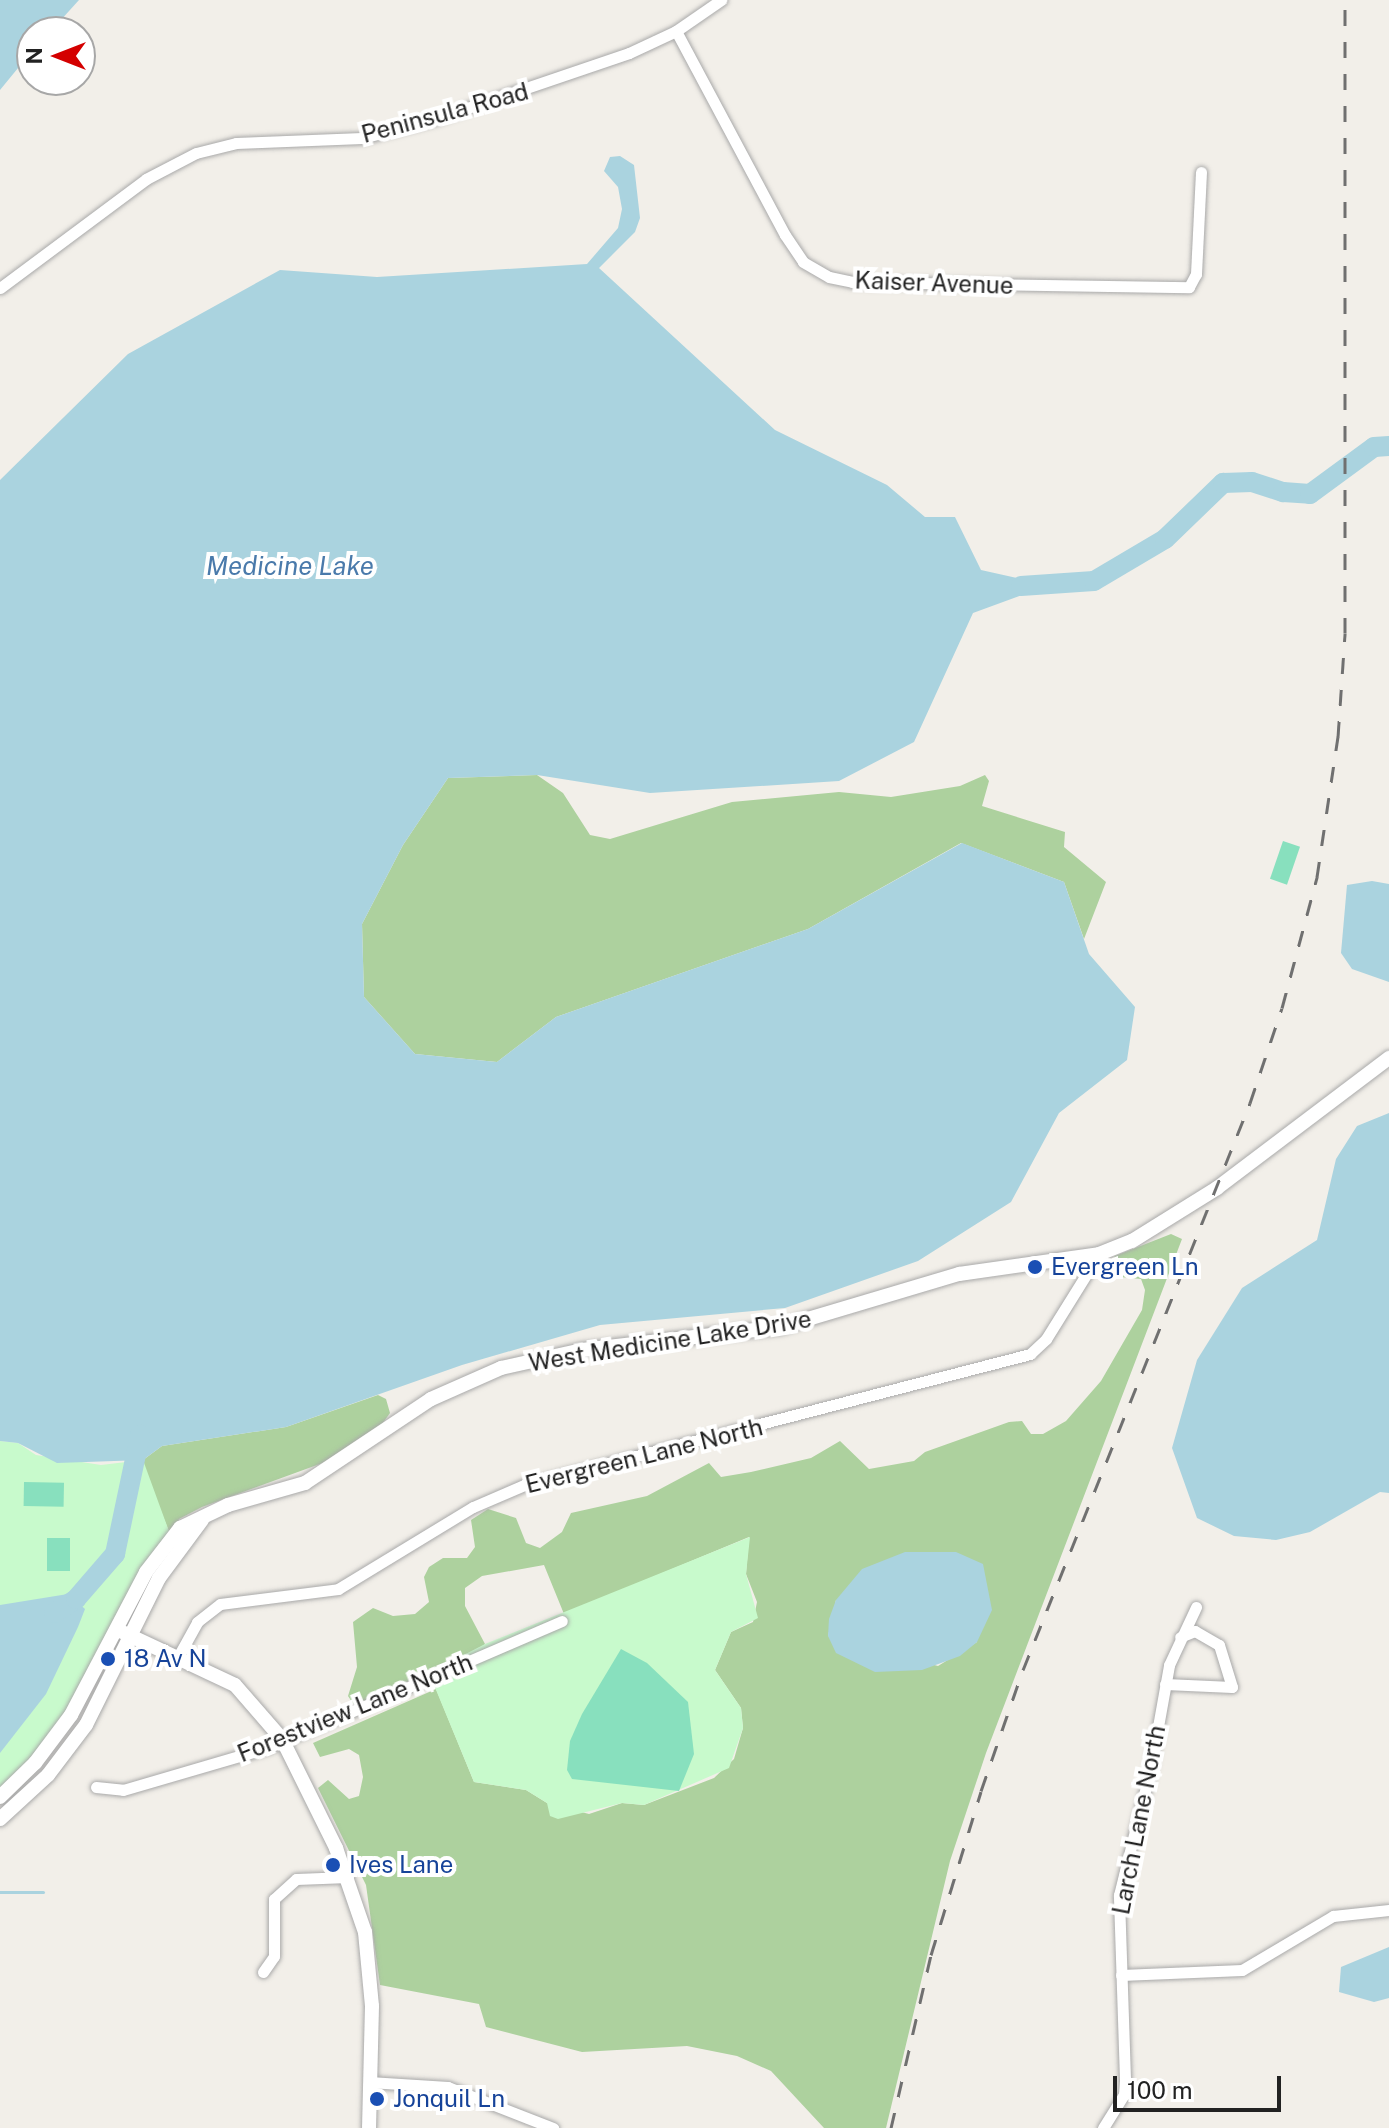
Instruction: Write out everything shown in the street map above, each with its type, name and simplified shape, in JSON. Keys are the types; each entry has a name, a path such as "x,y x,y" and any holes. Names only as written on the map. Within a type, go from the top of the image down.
{"street":[{"name":"Peninsula Road","path":"0,288 146,179 196,153 236,143 343,140 391,131 561,80 676,31 721,0"},
{"name":"Kaiser Avenue","path":"676,31 785,235 803,262 829,277 866,283 1189,287 1196,274 1201,172"},
{"name":"West Medicine Lake Drive","path":"0,1797 35,1763 71,1715 170,1534 207,1514 305,1483 431,1399 501,1368 582,1350 781,1327 959,1274 1099,1254 1152,1230 1217,1188 1389,1058"},
{"name":"Evergreen Lane North","path":"179,1655 197,1622 220,1604 338,1589 473,1507 524,1485 1030,1354 1046,1339 1099,1254"},
{"path":"0,1819 48,1775 86,1725 134,1636 159,1578 207,1514"},
{"name":"Larch Lane North","path":"1103,2128 1124,2095 1119,1895 1150,1771 1165,1684 1180,1638 1196,1607"},
{"name":"Forestview Lane North","path":"96,1787 123,1790 282,1739 562,1621"},
{"path":"118,1630 179,1655 235,1685 282,1739 348,1877 370,1969 369,2128"},
{"path":"1165,1684 1232,1687 1219,1645 1195,1631 1180,1638"},
{"path":"263,1972 274,1956 274,1899 296,1879 348,1877"},
{"path":"1121,1975 1242,1970 1333,1916 1389,1910"},
{"path":"369,2082 448,2087 553,2128"}],"green space":[{"path":"537,775 563,793 590,835 610,839 732,802 839,792 891,797 960,786 985,775 989,781 982,806 1065,832 1064,847 1106,882 1084,939 1064,882 961,843 808,929 556,1017 497,1062 415,1054 364,997 362,924 403,845 448,778"},
{"path":"1283,841 1300,847 1287,885 1270,879"},
{"path":"1171,1234 1182,1239 986,1753 950,1861 886,2128 824,2128 771,2071 737,2056 687,2046 582,2052 486,2027 479,2004 380,1985 366,1885 318,1788 328,1780 349,1799 359,1796 363,1777 359,1755 349,1749 320,1757 313,1743 436,1689 474,1782 526,1790 547,1803 589,1814 622,1803 644,1805 714,1778 734,1759 743,1728 741,1708 715,1670 731,1632 753,1622 757,1602 746,1574 749,1537 564,1614 544,1565 482,1576 465,1588 465,1606 485,1644 478,1651 354,1705 348,1696 357,1667 353,1622 373,1608 393,1616 415,1614 429,1602 424,1577 429,1567 443,1558 467,1558 475,1547 471,1520 488,1509 516,1518 526,1543 540,1548 562,1532 571,1513 647,1496 709,1463 721,1477 751,1472 811,1458 840,1441 869,1469 914,1461 925,1452 1009,1422 1022,1421 1031,1434 1043,1434 1066,1421 1101,1381 1142,1310 1145,1290 1141,1279 1109,1276 1106,1267 1115,1256","holes":["836,1600 977,1642 938,1666 828,1636"]},
{"path":"378,1395 386,1399 390,1413 380,1427 328,1461 202,1507 179,1519 170,1534 143,1466 143,1460 162,1446 286,1427"},
{"path":"0,1441 18,1443 36,1455 101,1465 143,1460 170,1534 71,1715 0,1795"},
{"path":"24,1482 64,1483 64,1507 24,1506"},
{"path":"750,1537 746,1574 758,1618 731,1632 715,1670 741,1708 743,1728 729,1768 644,1805 622,1803 558,1819 550,1816 547,1803 526,1790 474,1782 429,1673 485,1644"},
{"path":"47,1538 70,1538 70,1571 47,1571"},
{"path":"621,1649 647,1663 688,1702 694,1754 679,1791 572,1779 567,1770 570,1741 582,1714"}],"water":[{"path":"0,0 79,0 64,16 16,16 16,70 0,90"},
{"name":"Medicine Lake","path":"620,156 634,165 640,218 635,232 599,268 775,430 887,485 925,517 955,517 981,570 1049,585 973,613 914,742 839,781 650,793 537,775 448,778 403,845 362,924 364,997 415,1054 497,1062 556,1017 808,929 962,843 1064,882 1089,954 1135,1007 1127,1060 1059,1113 1011,1202 918,1261 785,1308 600,1325 462,1365 286,1427 162,1446 143,1460 57,1463 18,1443 0,1441 0,480 128,354 280,270 377,277 587,264 618,228 622,209 618,187 604,171 610,157"},
{"path":"1372,881 1389,884 1389,982 1352,969 1341,953 1347,885"},
{"path":"1389,1113 1389,1493 1380,1492 1310,1532 1276,1540 1234,1536 1197,1518 1172,1448 1197,1360 1242,1288 1317,1240 1336,1159 1357,1126"},
{"path":"905,1552 956,1552 983,1564 992,1610 977,1642 960,1656 922,1670 875,1672 836,1653 828,1636 829,1619 836,1600 862,1569"},
{"path":"68,1594 85,1609 78,1627 46,1694 0,1753 0,1605"},
{"path":"1389,1947 1389,1998 1374,2002 1339,1992 1341,1967"}],"waterway":[{"path":"1021,586 1094,581 1165,539 1223,483 1252,482 1283,492 1310,494 1374,447 1389,446"},
{"path":"54,1613 76,1599 115,1554 140,1435"},
{"path":"0,1892 43,1892"}],"railway":[{"path":"891,2128 931,1955 981,1791 1023,1670 1250,1103 1282,1008 1317,877 1338,737 1345,633 1345,0"}],"place":[{"name":"Evergreen Ln","path":"1035,1267"},
{"name":"18 Av N","path":"108,1659"},
{"name":"Ives Lane","path":"333,1865"},
{"name":"Jonquil Ln","path":"377,2099"}]}
